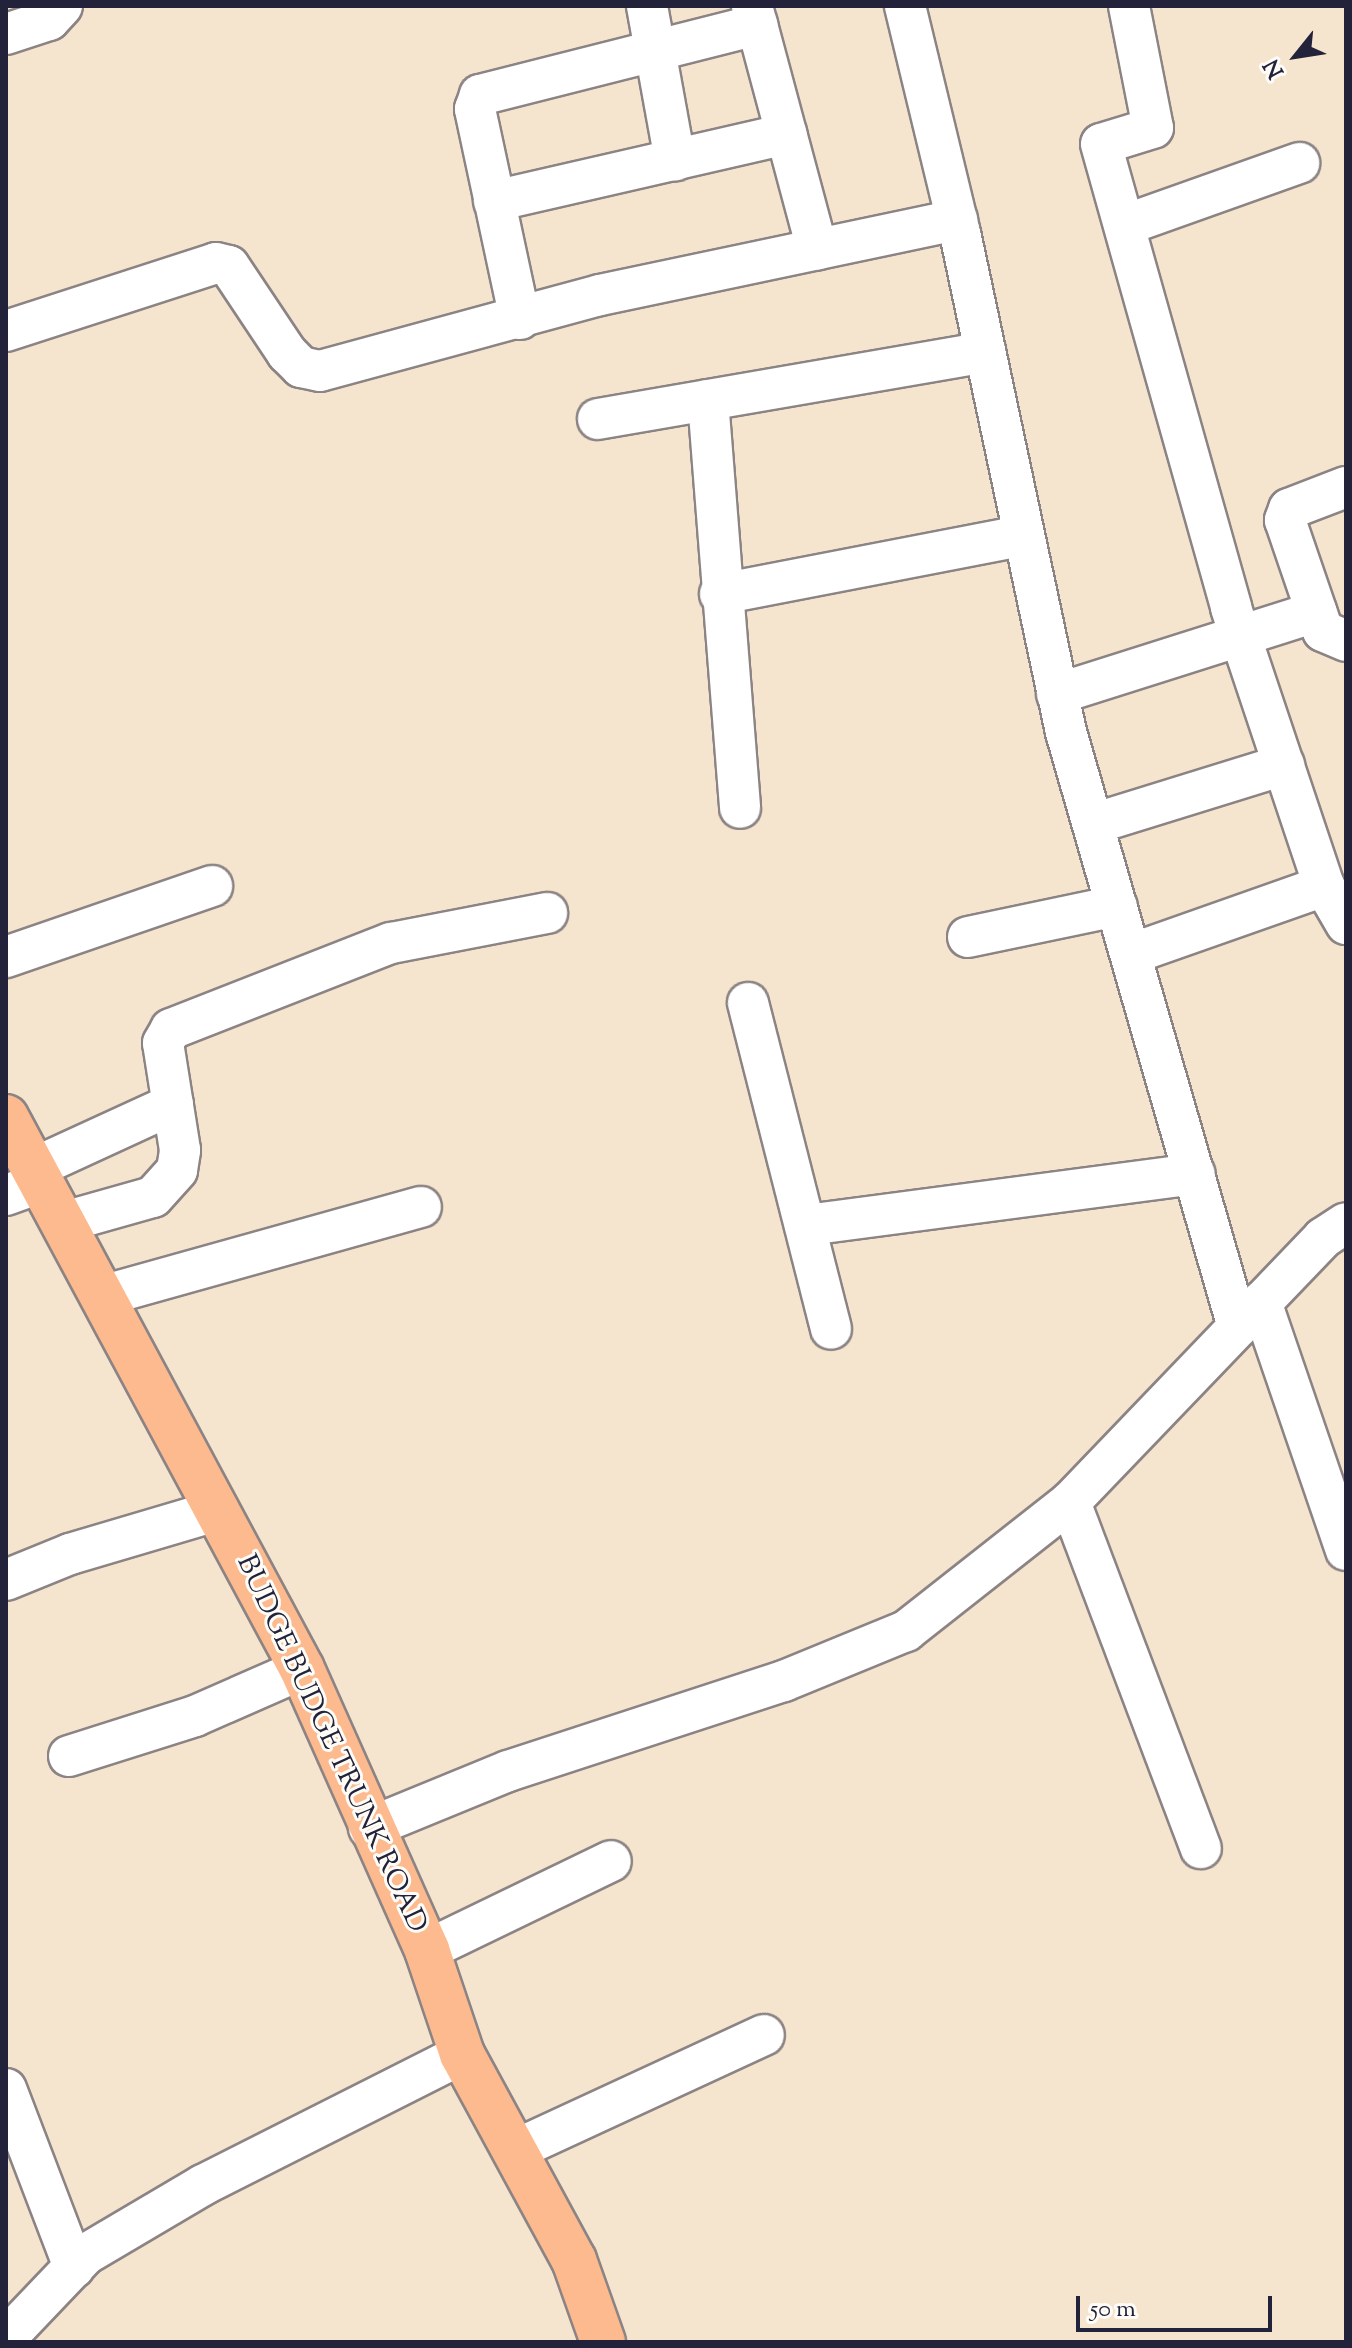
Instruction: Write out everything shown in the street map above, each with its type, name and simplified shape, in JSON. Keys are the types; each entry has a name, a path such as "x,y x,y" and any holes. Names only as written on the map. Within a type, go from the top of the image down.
{"main road":[{"name":"BUDGE BUDGE TRUNK ROAD","path":"6,1117 27,1182 64,1222 302,1669 369,1828 427,1950 462,2054 574,2260 603,2342"}],"street":[{"path":"16,23 49,20 62,6"},
{"path":"647,6 675,160"},
{"path":"905,6 957,220 1057,694 1093,824 1195,1174 1346,1550"},
{"path":"1129,6 1153,128 1101,144 1241,636 1324,886 1346,924"},
{"path":"520,319 475,109 480,95 654,48 754,16 817,249"},
{"path":"494,201 786,134"},
{"path":"1125,225 1299,163"},
{"path":"6,331 216,263 229,266 287,353 301,367 320,371 600,295 957,220"},
{"path":"598,419 985,352"},
{"path":"708,400 720,594 740,808"},
{"path":"1346,487 1289,509 1285,520 1323,631 1346,641"},
{"path":"720,594 1022,536"},
{"path":"1057,694 1316,612"},
{"path":"1093,824 1284,765"},
{"path":"6,957 212,886"},
{"path":"1131,954 1324,886"},
{"path":"968,937 1117,906"},
{"path":"64,1222 153,1197 166,1186 177,1170 180,1150 163,1043 171,1029 391,943 547,913"},
{"path":"748,1003 807,1225 831,1329"},
{"path":"27,1182 173,1104"},
{"path":"807,1225 1195,1174"},
{"path":"102,1296 421,1207"},
{"path":"369,1828 508,1771 784,1681 906,1631 1070,1502 1323,1238 1346,1223"},
{"path":"1070,1502 1201,1848"},
{"path":"6,1580 70,1554 219,1510"},
{"path":"69,1756 195,1716 302,1669"},
{"path":"427,1950 611,1861"},
{"path":"515,2150 764,2035"},
{"path":"6,2338 86,2254 203,2185 462,2054"},
{"path":"6,2089 74,2267"}]}
